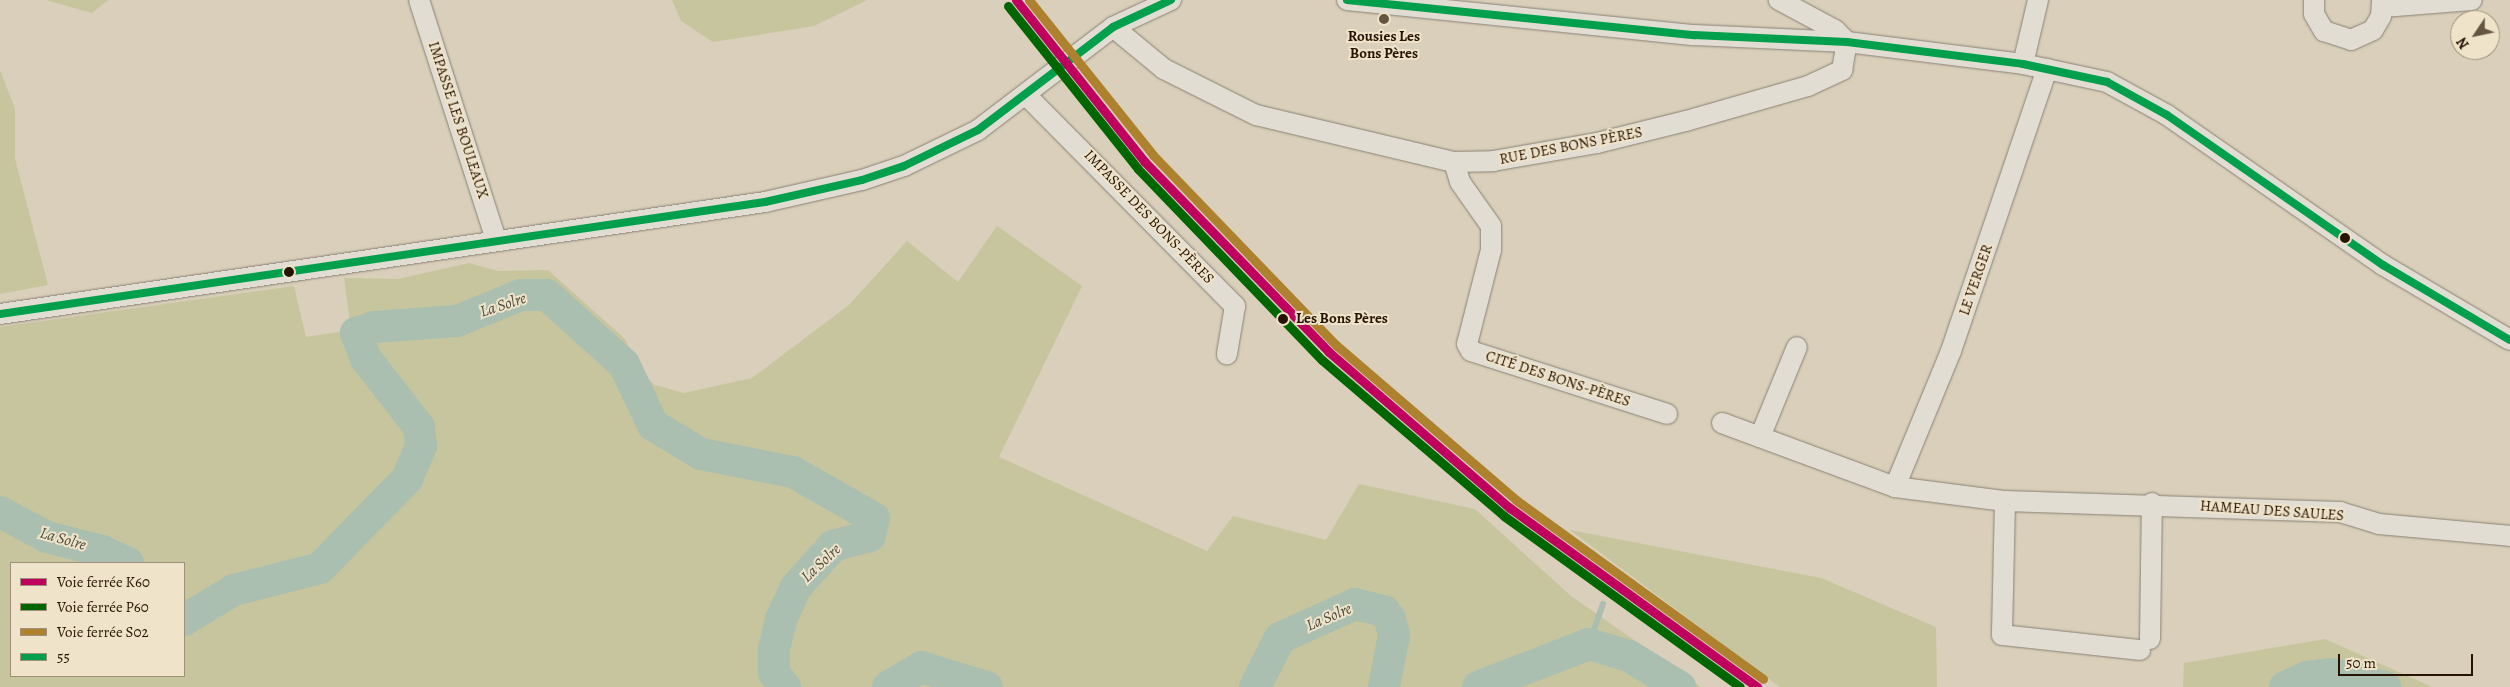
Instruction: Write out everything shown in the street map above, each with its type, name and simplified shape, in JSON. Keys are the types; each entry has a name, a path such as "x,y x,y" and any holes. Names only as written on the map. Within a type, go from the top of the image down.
{"street":[{"name":"IMPASSE LES BOULEAUX","path":"419,0 496,240"},
{"path":"0,314 764,202 862,180 959,141 1027,96 1114,27 1171,0"},
{"path":"1347,0 1694,35 1847,42 2023,64 2124,88 2383,265 2510,340"},
{"path":"1779,0 1835,30 1847,42"},
{"path":"2023,64 2038,0"},
{"path":"2314,0 2318,23 2341,40 2366,35 2378,23 2382,4 2472,0"},
{"name":"RUE DES BONS PÈRES","path":"1114,27 1164,69 1236,107 1309,129 1454,162 1493,161 1596,143 1808,86 1842,70 1847,42"},
{"name":"LE VERGER","path":"1896,487 1952,350 2047,69"},
{"name":"IMPASSE DES BONS-PÈRES","path":"1027,96 1235,306 1227,354"},
{"name":"CITÉ DES BONS-PÈRES","path":"1454,162 1460,182 1491,226 1492,250 1467,344 1472,351 1667,414"},
{"path":"1760,437 1797,347"},
{"path":"1722,423 1896,487 2005,501 2152,503 2145,645 2002,635 2005,501"},
{"name":"HAMEAU DES SAULES","path":"2152,503 2340,512 2379,524 2510,536"}],"shaded area":[{"path":"46,0 108,0 92,13"},
{"path":"672,0 867,0 814,26 713,42 681,21"},
{"path":"0,70 15,109 15,159 48,285 0,294"},
{"path":"997,226 1082,286 999,457 1207,551 1233,516 1326,540 1359,484 1475,509 1571,596 1701,687 0,687 0,327 294,286 306,337 351,330 344,278 398,279 469,263 498,271 548,270 625,339 639,371 655,385 684,393 752,378 849,305 907,241 958,282"},
{"path":"1570,530 1821,578 1936,627 1937,687 1780,687"},
{"path":"2325,639 2432,687 2183,687 2184,663"}],"waterway":[{"name":"La Solre","path":"185,619 234,590 320,568 407,479 421,446 419,427 366,359 356,333 374,327 457,321 521,295 547,295 624,364 653,425 701,454 793,472 874,518 870,536 833,546 796,587 781,619 774,649 774,673 785,687"},
{"name":"La Solre","path":"0,512 47,537 102,551 126,562"},
{"name":"La Solre","path":"1255,687 1280,638 1355,604 1384,611 1390,619 1394,635 1384,687"},
{"path":"1589,644 1603,604"},
{"name":"La Solre","path":"1478,687 1589,644 1629,656 1680,687"},
{"name":"La Solre","path":"888,687 921,667 987,687"},
{"name":"La Solre","path":"2285,687 2307,677 2332,674 2385,687"}],"rail line":[{"name":"K60","path":"1016,0 1145,162 1329,352 1510,508 1757,687"},
{"name":"S02","path":"1029,0 1153,155 1336,345 1516,500 1763,679"},
{"name":"P60","path":"1008,6 1138,169 1322,360 1504,516 1740,687"}],"transit line":[{"name":"55","path":"0,314 765,202 862,180 904,166 978,130 1113,27 1171,0"},
{"name":"55","path":"1347,0 1694,35 1847,42 2023,64 2107,82 2167,115 2383,265 2510,340"}],"place":[{"name":"Rousies Les Bons Pères","path":"1384,19"},
{"name":"Les Bons Pères","path":"1283,319"}]}
